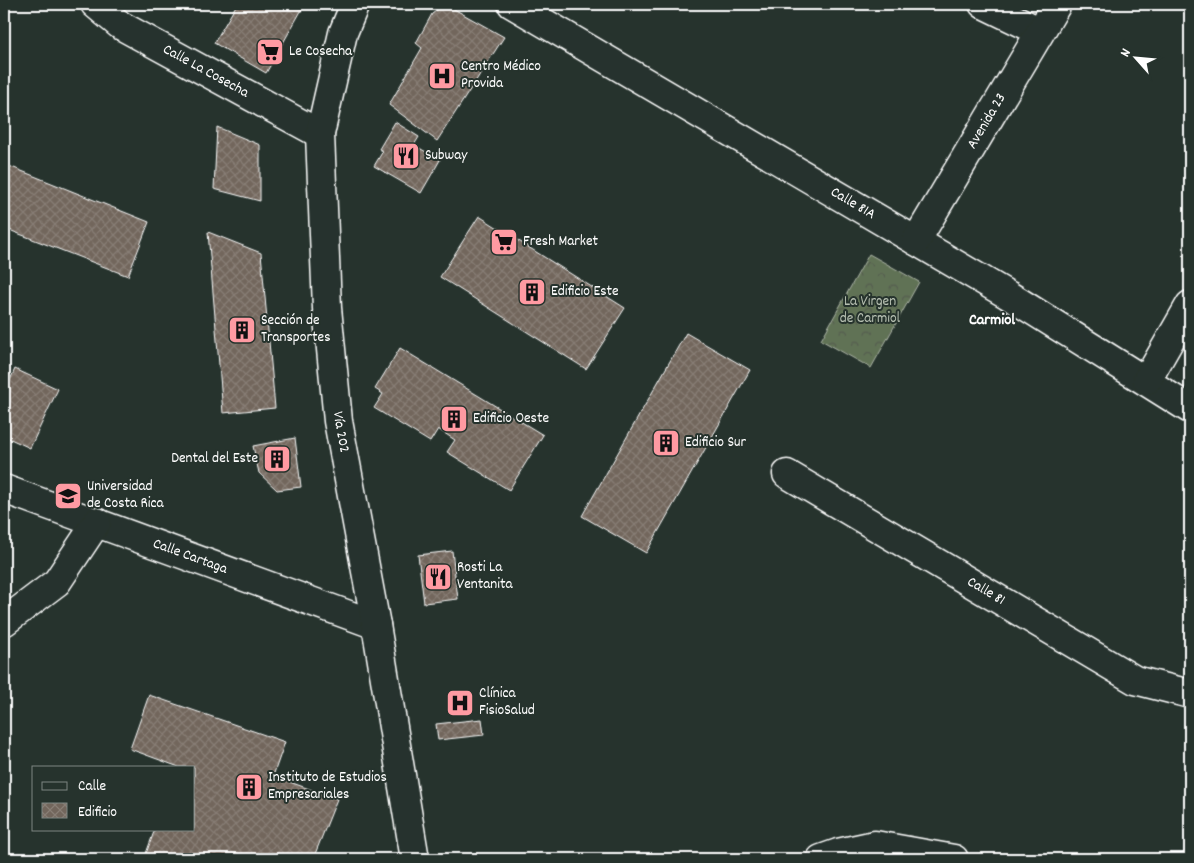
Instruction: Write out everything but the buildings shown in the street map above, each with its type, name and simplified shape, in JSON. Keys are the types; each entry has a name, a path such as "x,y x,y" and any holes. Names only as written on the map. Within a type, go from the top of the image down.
{"street":[{"name":"Calle La Cosecha","path":"96,4 120,25 320,134"},
{"name":"Vía 202","path":"355,4 344,33 320,134 326,308 338,421 376,626 415,859"},
{"name":"Calle 81A","path":"512,4 916,241 1147,380 1190,409"},
{"path":"983,4 1039,31"},
{"name":"Avenida 23","path":"916,241 1039,31 1057,4"},
{"path":"1147,380 1190,305"},
{"name":"Calle 81","path":"787,474 1135,680 1190,694"},
{"name":"Calle Cartaga","path":"4,489 376,626"},
{"path":"4,622 57,582 97,522"},
{"path":"821,859 838,853 875,845 954,859"}],"green space":[{"name":"La Virgen de Carmiol","path":"869,254 919,282 871,368 821,340"}],"place":[{"name":"Le Cosecha","path":"270,52"},
{"name":"Centro Médico Provida","path":"442,76"},
{"name":"Subway","path":"406,156"},
{"name":"Fresh Market","path":"504,242"},
{"name":"Edificio Este","path":"532,292"},
{"name":"Sección de Transportes","path":"242,330"},
{"name":"Edificio Oeste","path":"454,419"},
{"name":"Edificio Sur","path":"666,443"},
{"name":"Dental del Este","path":"277,459"},
{"name":"Universidad de Costa Rica","path":"68,496"},
{"name":"Rosti La Ventanita","path":"438,577"},
{"name":"Clínica FisioSalud","path":"460,703"},
{"name":"Instituto de Estudios Empresariales","path":"249,787"}],"district":[{"name":"Carmiol","path":"992,320"}]}
